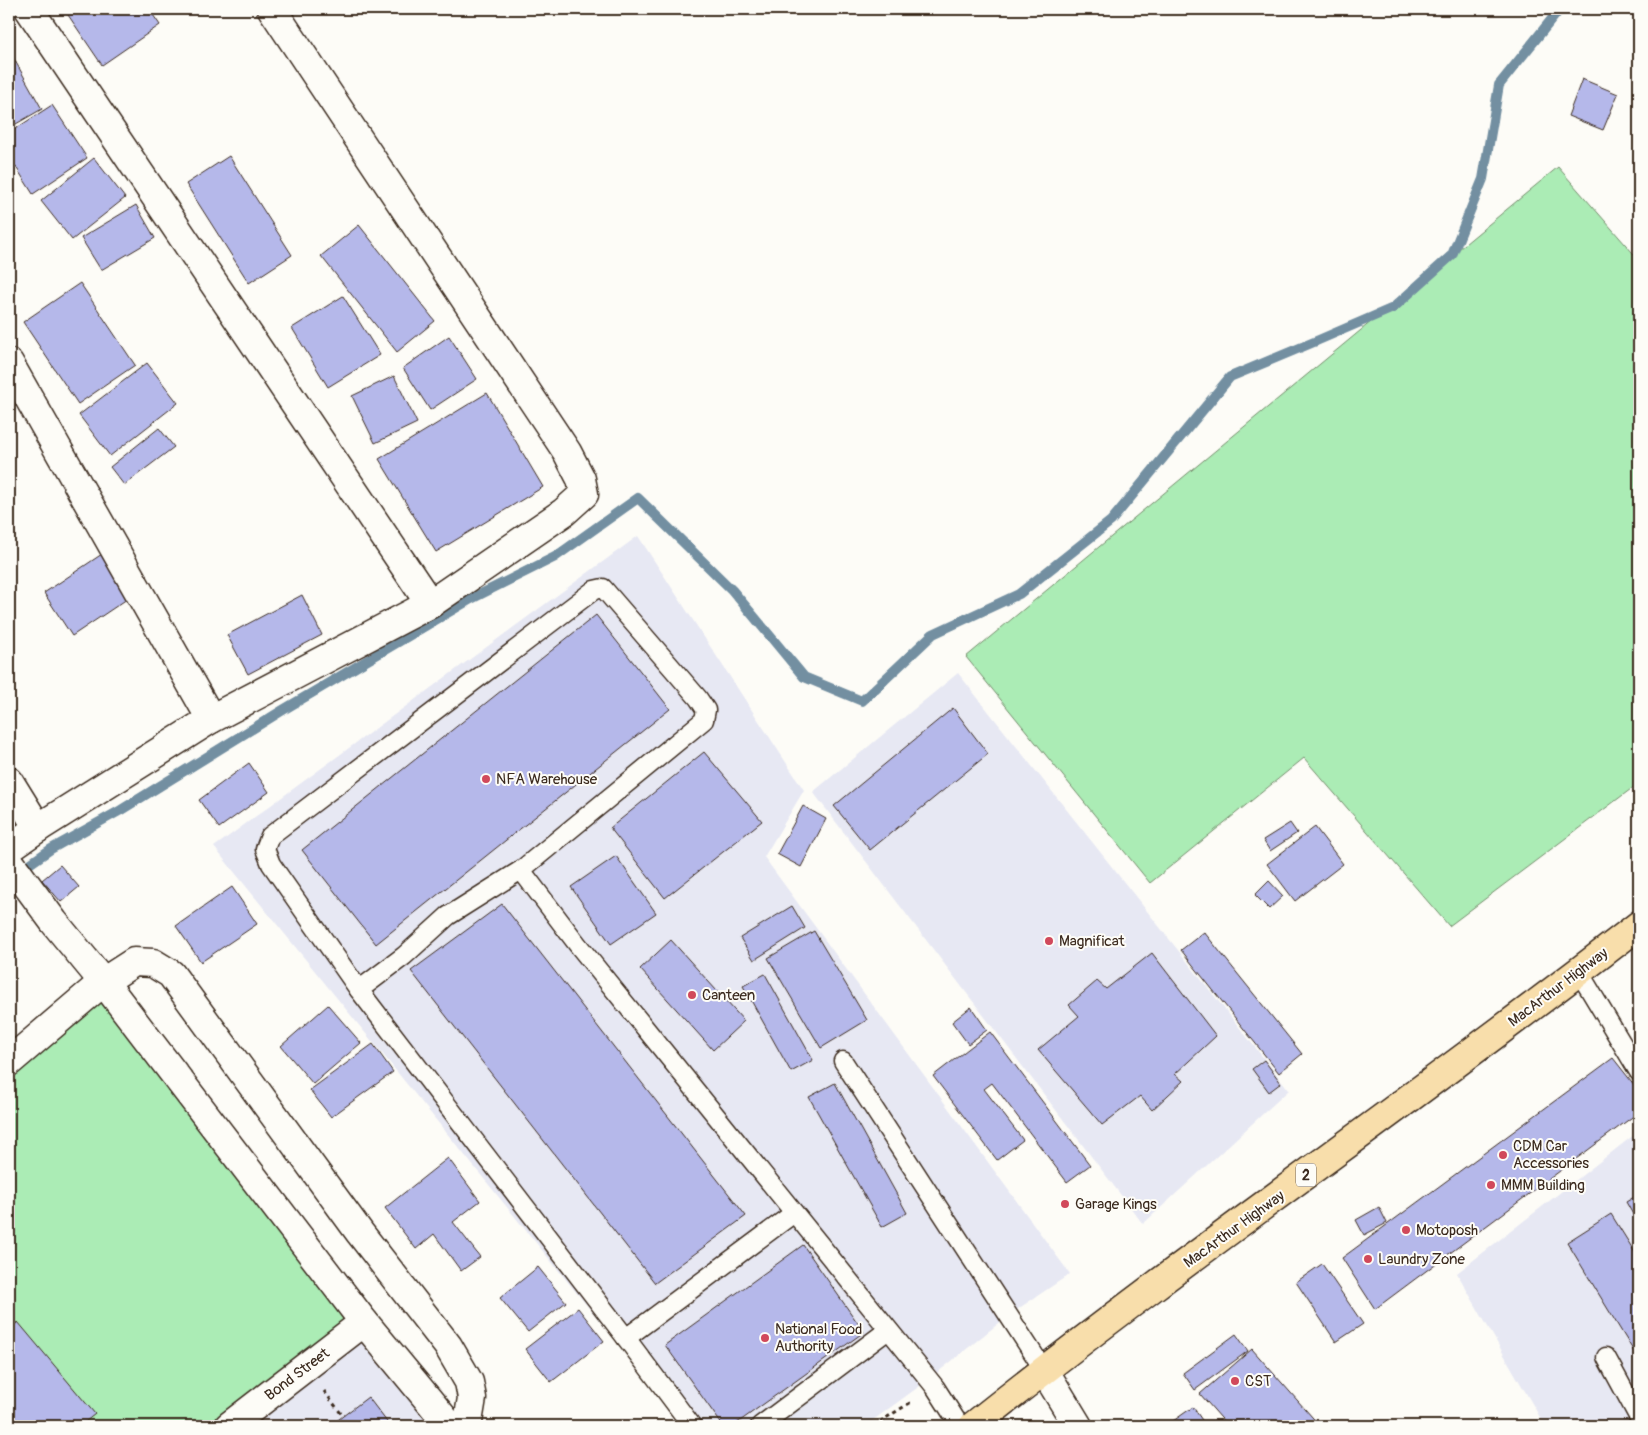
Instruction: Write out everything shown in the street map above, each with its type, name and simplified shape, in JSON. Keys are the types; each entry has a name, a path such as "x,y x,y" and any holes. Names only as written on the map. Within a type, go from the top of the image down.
{"highway":[{"name":"MacArthur Highway","path":"973,1426 1044,1370 1639,925"}],"street":[{"path":"29,9 430,604"},
{"path":"9,848 211,719 430,604 564,512 584,494 581,479 561,444 272,9"},
{"path":"9,363 211,719"},
{"path":"9,781 38,828"},
{"path":"9,861 54,922 104,982 364,1322 450,1426"},
{"path":"9,1062 104,982 134,962 152,963 171,974 360,1233 448,1346 469,1382 472,1398 468,1422 464,1426"},
{"name":"Bond Street","path":"229,1426 364,1322"},
{"path":"1044,1370 1078,1426"}],"lane":[{"path":"360,990 404,956 448,916 521,870 704,720 706,710 698,698 603,588 594,590 270,836 265,849 271,864 360,990 692,1426"},
{"path":"521,870 578,945 935,1387 960,1426"},
{"path":"1578,972 1639,1072"},
{"path":"843,1061 1044,1370"},
{"path":"626,1338 794,1213"},
{"path":"760,1426 888,1330"},
{"path":"1606,1357 1639,1418"}],"path":[{"path":"873,1426 935,1387"}],"shaded area":[{"path":"638,536 804,790 764,857 1070,1274 1009,1315 928,1380 865,1426 685,1426 214,847"},
{"name":"Magnificat","path":"958,673 1289,1090 1143,1224 813,792"},
{"path":"1639,1131 1639,1426 1545,1426 1457,1273"},
{"path":"364,1341 432,1426 253,1426"}],"green space":[{"path":"1558,167 1639,260 1639,783 1449,926 1304,758 1150,883 966,657"},
{"path":"103,982 364,1322 228,1426 9,1426 9,1062"}],"building":[{"path":"64,9 149,9 160,25 102,65"},
{"path":"9,50 42,109 9,128"},
{"path":"1582,79 1618,94 1603,130 1568,116"},
{"path":"52,105 87,158 33,194 9,156 9,133"},
{"path":"229,156 292,255 249,283 186,184"},
{"path":"94,158 125,198 72,240 41,201"},
{"path":"136,205 155,238 101,270 81,238"},
{"path":"359,225 435,321 397,352 321,256"},
{"path":"80,283 135,365 78,404 23,322"},
{"path":"343,296 380,355 328,387 292,328"},
{"path":"449,336 477,379 430,410 403,368"},
{"path":"147,363 178,403 110,456 79,415"},
{"path":"394,376 417,423 375,443 352,396"},
{"path":"487,393 543,487 436,552 379,459"},
{"path":"159,428 174,447 124,485 110,467"},
{"path":"105,552 133,595 72,636 44,593"},
{"path":"302,595 322,635 248,674 227,635"},
{"name":"NFA Warehouse","path":"596,615 670,709 376,944 302,850"},
{"path":"953,708 988,754 870,850 834,806"},
{"path":"704,752 762,821 665,898 610,828"},
{"path":"249,763 269,792 219,828 199,800"},
{"path":"803,806 826,819 801,867 777,854"},
{"path":"1290,823 1297,833 1270,851 1263,840"},
{"path":"1315,827 1343,864 1295,901 1267,864"},
{"path":"616,856 656,913 611,944 571,887"},
{"path":"60,865 79,887 61,902 42,880"},
{"path":"1269,881 1283,896 1269,909 1255,895"},
{"path":"232,887 257,924 201,962 176,926"},
{"path":"502,904 746,1216 655,1283 411,971"},
{"path":"792,906 805,928 754,960 740,938"},
{"path":"814,931 867,1020 821,1048 768,958"},
{"path":"1204,932 1302,1054 1279,1073 1181,950"},
{"name":"Canteen","path":"671,940 744,1021 713,1050 640,969"},
{"name":"Magnificat","path":"1152,953 1216,1036 1175,1074 1183,1081 1152,1110 1140,1096 1102,1125 1038,1050 1079,1016 1069,1005 1097,981 1106,989"},
{"path":"765,974 813,1060 791,1072 743,986"},
{"path":"328,1005 361,1043 313,1084 281,1046"},
{"path":"971,1007 987,1030 968,1044 952,1022"},
{"path":"990,1032 1090,1165 1067,1182 992,1083 984,1089 1023,1140 997,1160 933,1076"},
{"path":"373,1044 393,1072 331,1117 310,1090"},
{"name":"MMM Building","path":"1613,1058 1639,1091 1639,1112 1375,1309 1342,1258"},
{"path":"1264,1060 1281,1083 1269,1092 1252,1069"},
{"path":"835,1083 907,1213 882,1227 809,1097"},
{"path":"448,1158 480,1201 453,1222 480,1257 461,1271 434,1234 416,1249 385,1208"},
{"path":"1639,1194 1639,1225 1626,1202"},
{"path":"1379,1207 1387,1223 1364,1235 1356,1220"},
{"path":"1611,1214 1639,1259 1639,1360 1567,1242"},
{"name":"National Food Authority","path":"803,1245 864,1332 733,1426 723,1426 665,1345"},
{"path":"1322,1264 1363,1324 1336,1342 1296,1282"},
{"path":"538,1267 566,1302 528,1332 500,1298"},
{"path":"578,1308 604,1341 551,1382 525,1349"},
{"path":"18,1322 95,1414 80,1426 11,1426 9,1424 9,1330"},
{"path":"1236,1334 1248,1351 1195,1390 1183,1373"},
{"path":"1252,1349 1320,1426 1228,1426 1200,1394"},
{"path":"368,1397 390,1426 330,1426 343,1416"},
{"path":"1193,1407 1206,1426 1166,1426"}],"waterway":[{"path":"18,872 51,849 121,810 283,710 471,599 555,557 638,498 732,590 804,677 862,701 933,634 1019,594 1111,521 1230,377 1393,308 1452,255 1483,179 1499,85 1560,9"}],"place":[{"name":"NFA Warehouse","path":"486,779"},
{"name":"Magnificat","path":"1049,941"},
{"name":"Canteen","path":"692,995"},
{"name":"CDM Car Accessories","path":"1503,1155"},
{"name":"MMM Building","path":"1491,1185"},
{"name":"Garage Kings","path":"1065,1204"},
{"name":"Motoposh","path":"1406,1230"},
{"name":"Laundry Zone","path":"1368,1259"},
{"name":"National Food Authority","path":"765,1338"},
{"name":"CST","path":"1235,1381"}]}
